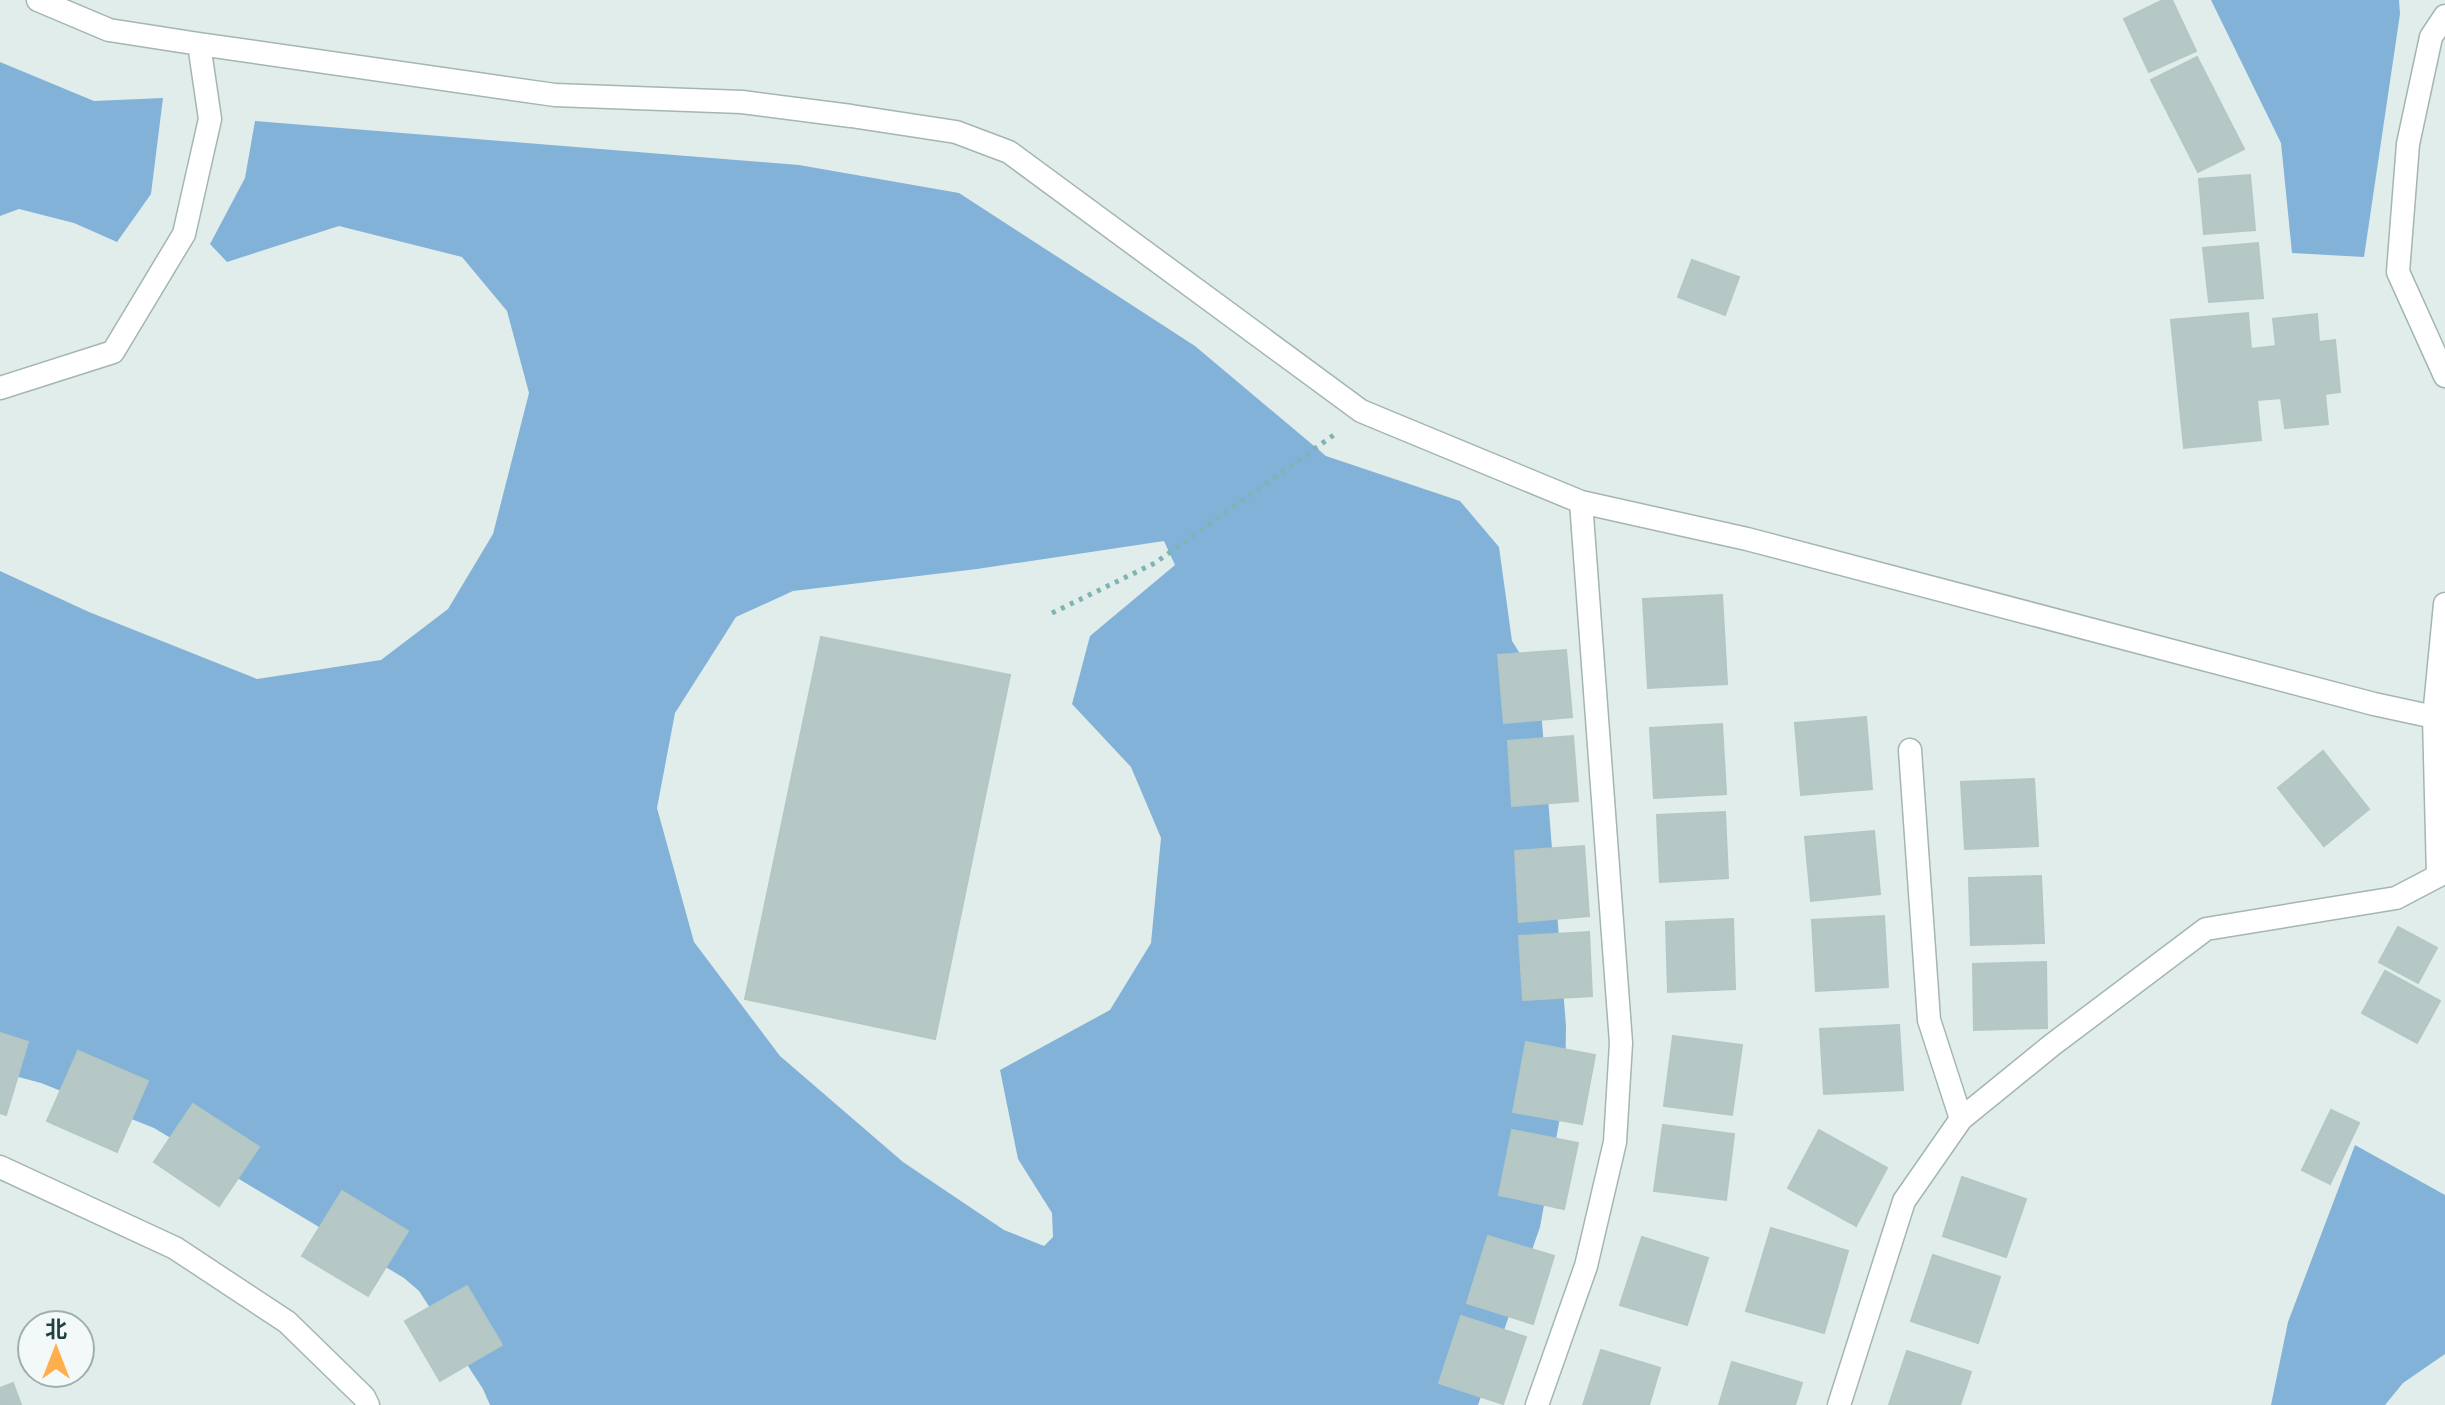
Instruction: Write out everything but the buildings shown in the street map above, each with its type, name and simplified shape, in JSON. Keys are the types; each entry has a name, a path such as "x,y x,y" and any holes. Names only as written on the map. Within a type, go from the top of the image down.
{"lane":[{"path":"38,0 109,30 199,44 555,95 742,102 956,132 1009,152 1361,411 1581,502 1747,539 2374,704 2434,717"},
{"path":"2445,16 2431,37 2408,144 2398,272 2445,376"},
{"path":"0,388 113,352 184,234 210,119 199,44"},
{"path":"1537,1405 1586,1266 1615,1142 1621,1043 1581,502"},
{"path":"1839,1405 1904,1201 1961,1119 2052,1045 2206,929 2396,898 2438,876 2434,717 2445,604"},
{"path":"1910,750 1929,1020 1961,1119"},
{"path":"0,1167 175,1248 287,1322 364,1397 368,1405"}],"path":[{"path":"1052,613 1155,563 1328,441"}],"water":[{"path":"2211,0 2399,0 2400,14 2364,257 2292,253 2281,143"},
{"path":"0,62 94,101 163,98 151,194 117,242 74,223 19,209 0,216"},
{"path":"255,121 799,165 959,193 1195,346 1326,456 1460,501 1499,547 1512,641 1539,684 1566,1026 1565,1090 1540,1227 1478,1405 490,1405 483,1389 419,1291 404,1278 154,1128 41,1083 0,1072 0,571 89,612 257,679 381,660 448,609 493,534 529,393 507,311 462,257 339,226 227,262 210,244 245,178","holes":["1164,541 1175,565 1090,636 1072,704 1131,767 1161,838 1151,943 1110,1010 1000,1070 1018,1159 1052,1213 1053,1237 1044,1246 1004,1230 903,1162 780,1056 694,942 657,808 675,713 736,617 793,591 977,569"]},
{"path":"2355,1145 2445,1195 2445,1354 2403,1383 2385,1405 2271,1405 2288,1322"}]}
